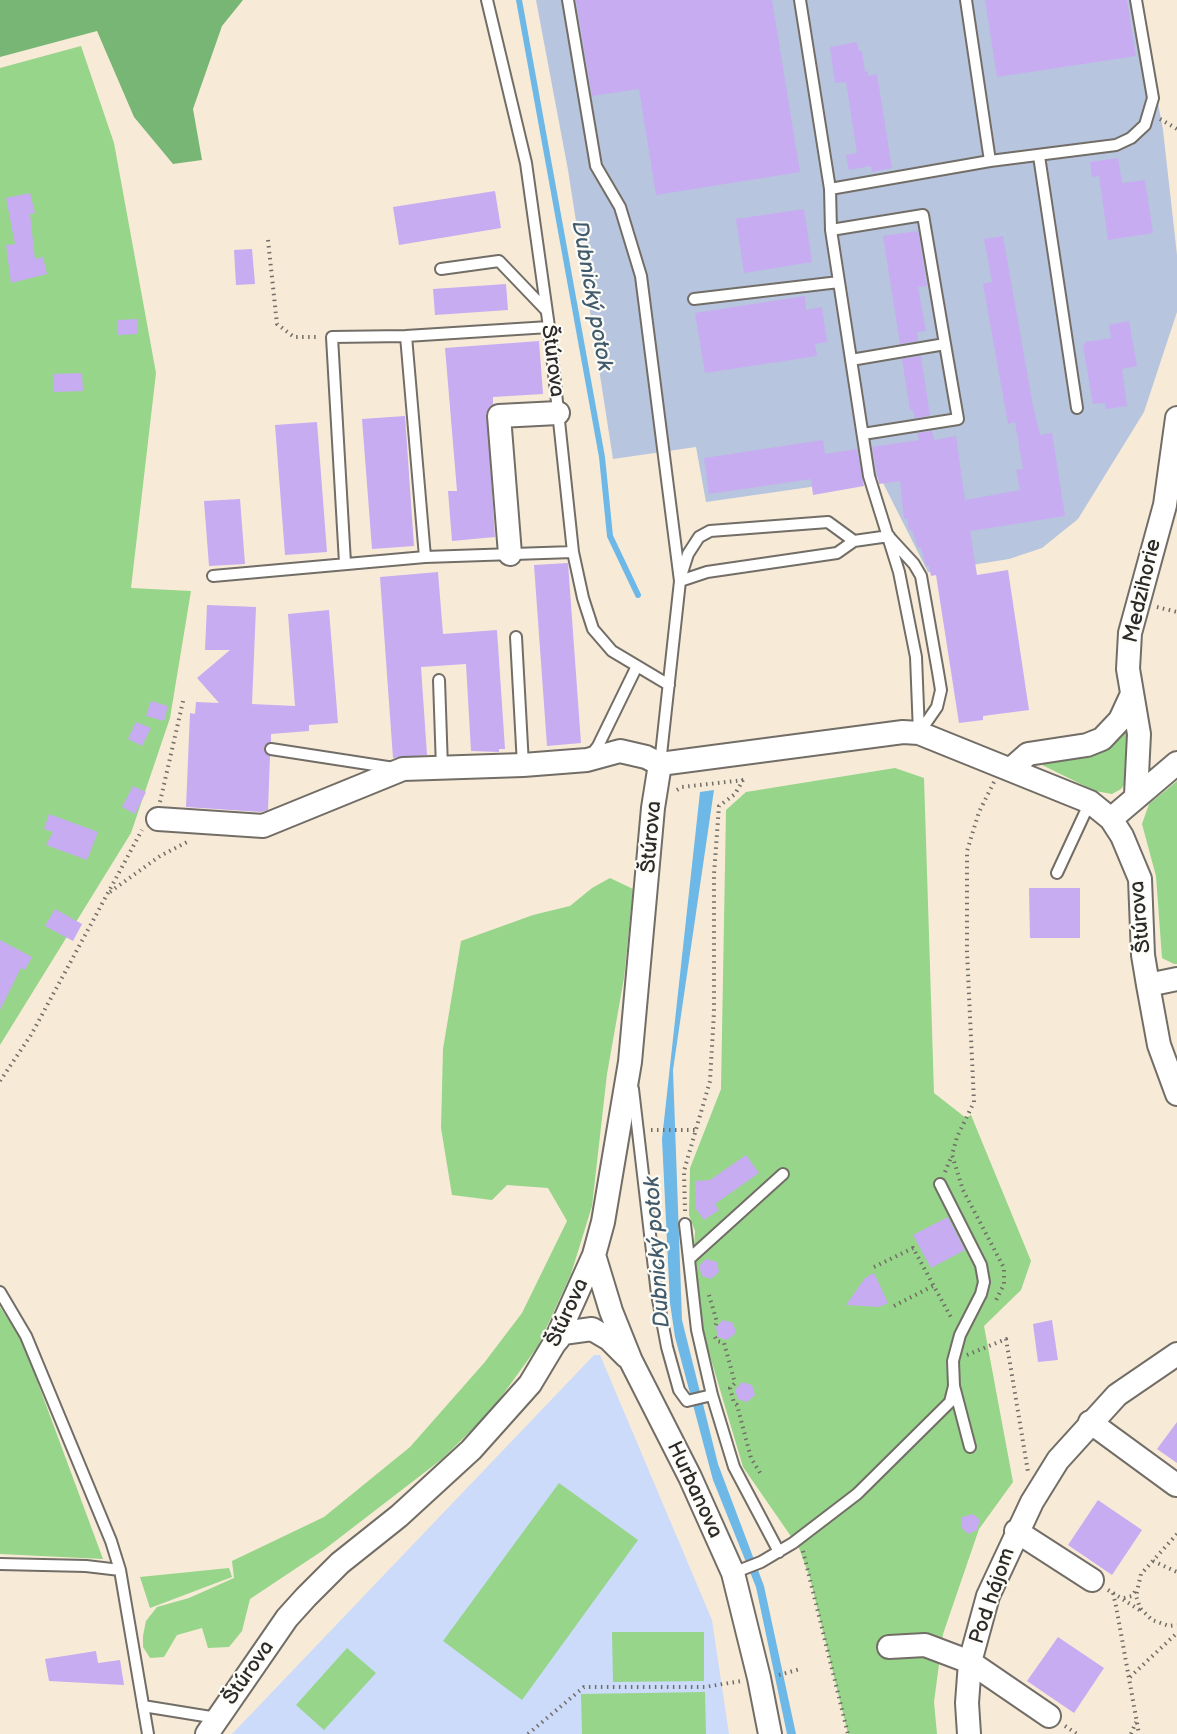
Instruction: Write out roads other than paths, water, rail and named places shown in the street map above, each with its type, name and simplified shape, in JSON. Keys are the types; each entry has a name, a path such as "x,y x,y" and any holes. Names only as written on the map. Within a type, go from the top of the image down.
{"street":[{"path":"510,554 499,417 558,413"},
{"name":"Medzihorie","path":"1136,795 1139,734 1128,669 1130,633 1165,505 1177,418"},
{"path":"1003,774 1028,754 1087,745 1102,739 1120,720 1132,694"},
{"name":"Štúrova","path":"158,819 263,826 403,769 442,769 587,760 620,751 646,757 660,764 903,732 919,733 1003,774 1090,802 1111,819 1122,836 1140,879 1143,955 1148,985 1159,1045 1177,1094"},
{"path":"1111,819 1136,795 1177,763"},
{"name":"Štúrova","path":"212,1726 287,1618 340,1563 399,1516 471,1450 530,1384 554,1344 594,1255 603,1222 630,1062 653,808 660,764"},
{"path":"1148,985 1177,979"},
{"name":"Hurbanova","path":"594,1255 611,1311 631,1361 739,1571 770,1734"},
{"path":"554,1344 563,1333 592,1329 609,1339 631,1361"},
{"name":"Pod hájom","path":"969,1734 967,1703 970,1662 988,1596 1016,1531 1058,1460 1090,1422 1117,1395 1177,1354"},
{"path":"1090,1422 1176,1485"},
{"name":"Pod hájom","path":"1016,1531 1092,1580"},
{"path":"889,1647 925,1645 970,1662"},
{"name":"Pod hájom","path":"970,1662 1049,1716"}],"lane":[{"name":"Štúrova","path":"487,0 526,163 549,327 573,552 593,629 612,651 669,685"},
{"name":"Štúrova","path":"568,0 596,166 620,207 641,276 680,581 660,764"},
{"path":"800,0 830,189 831,230 869,476 899,572 916,657 919,733"},
{"path":"966,0 990,162"},
{"path":"830,189 990,162 1116,145 1131,138 1145,125 1153,98 1136,0"},
{"path":"1039,156 1077,408"},
{"path":"831,230 923,215 958,419 863,434"},
{"path":"441,269 499,261 545,309"},
{"path":"694,299 839,282"},
{"path":"345,563 332,337 406,336 549,327"},
{"path":"406,336 424,557"},
{"path":"851,360 945,344"},
{"path":"680,581 688,554 699,537 710,531 828,522 854,541"},
{"path":"680,581 707,572 837,553 854,541 889,536"},
{"path":"889,536 914,564 921,576 941,690 937,707 919,733"},
{"path":"213,576 424,557 573,552"},
{"path":"516,637 523,765"},
{"path":"587,760 598,746 637,666"},
{"path":"439,680 442,769"},
{"path":"270,749 403,769"},
{"path":"1057,873 1090,802"},
{"path":"630,1062 657,1294 667,1347 679,1390 687,1401 711,1395"},
{"path":"689,1259 783,1174"},
{"path":"940,1184 981,1265 983,1274 981,1294 960,1335 953,1361 954,1386 970,1447"},
{"path":"685,1224 697,1330 711,1395 734,1467 778,1552"},
{"path":"0,1292 26,1336 120,1570 148,1734"},
{"path":"739,1571 778,1552 857,1494 950,1402 954,1386"},
{"path":"0,1564 86,1566 120,1570"},
{"path":"143,1706 212,1726"}],"water":[{"path":"714,790 673,1070 682,1320 718,1464 764,1586 796,1734 787,1734 756,1587 713,1480 675,1337 670,1303 662,1139 700,792"}],"waterway":[{"name":"Dubnický potok","path":"519,0 602,457 610,536 638,595"}]}
